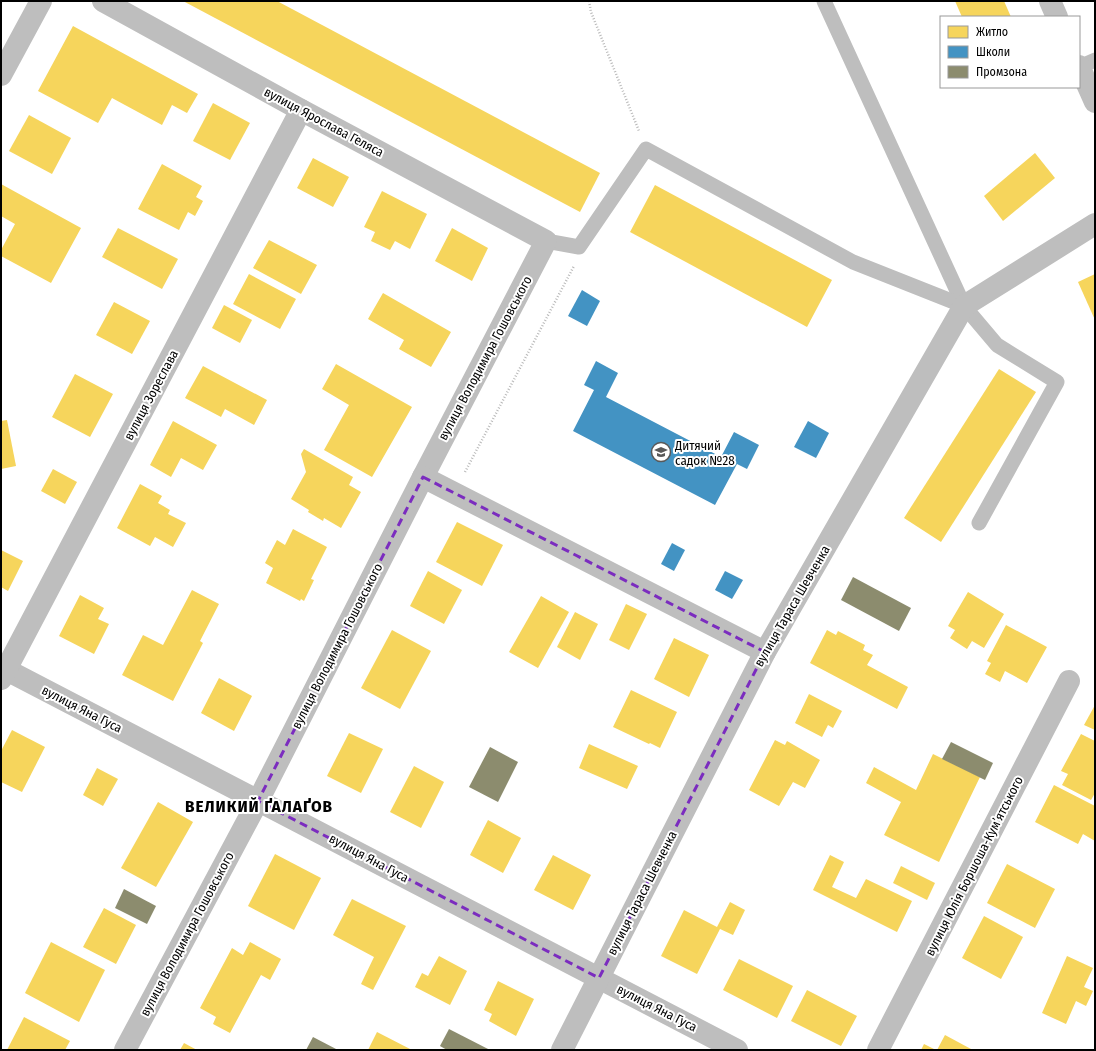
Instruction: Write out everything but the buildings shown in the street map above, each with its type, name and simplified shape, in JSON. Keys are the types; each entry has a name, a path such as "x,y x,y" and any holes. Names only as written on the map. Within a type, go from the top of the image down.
{"street":[{"path":"1,75 41,1"},
{"name":"вулиця Ярослава Геляса","path":"103,1 546,242"},
{"path":"1050,1 1057,16"},
{"path":"1080,68 1095,102"},
{"name":"вулиця Зореслава","path":"3,672 301,110"},
{"name":"вулиця Тараса Шевченка","path":"562,1050 765,652 964,306 1095,224"},
{"name":"вулиця Володимира Гошовського","path":"125,1050 258,800 423,477 546,242"},
{"path":"423,477 765,652"},
{"name":"вулиця Яна Гуса","path":"3,672 258,800 737,1050"},
{"name":"вулиця Юлія Боршоша-Кумʼятського","path":"878,1050 1069,681"}],"lane":[{"path":"824,1 964,306 997,345 1057,382 979,523"},
{"path":"1080,66 1095,60"},
{"path":"546,242 579,247 646,149 853,262 964,306"}],"path":[{"path":"589,1 591,12 646,149"},
{"path":"454,493 576,262 579,247"}],"highlighted area":[{"path":"423,477 765,652 599,978 258,801"}],"place":[{"name":"Дитячий садок №28","path":"661,452"}],"district":[{"name":"ВЕЛИКИЙ ҐАЛАҐОВ","path":"259,806"}]}
